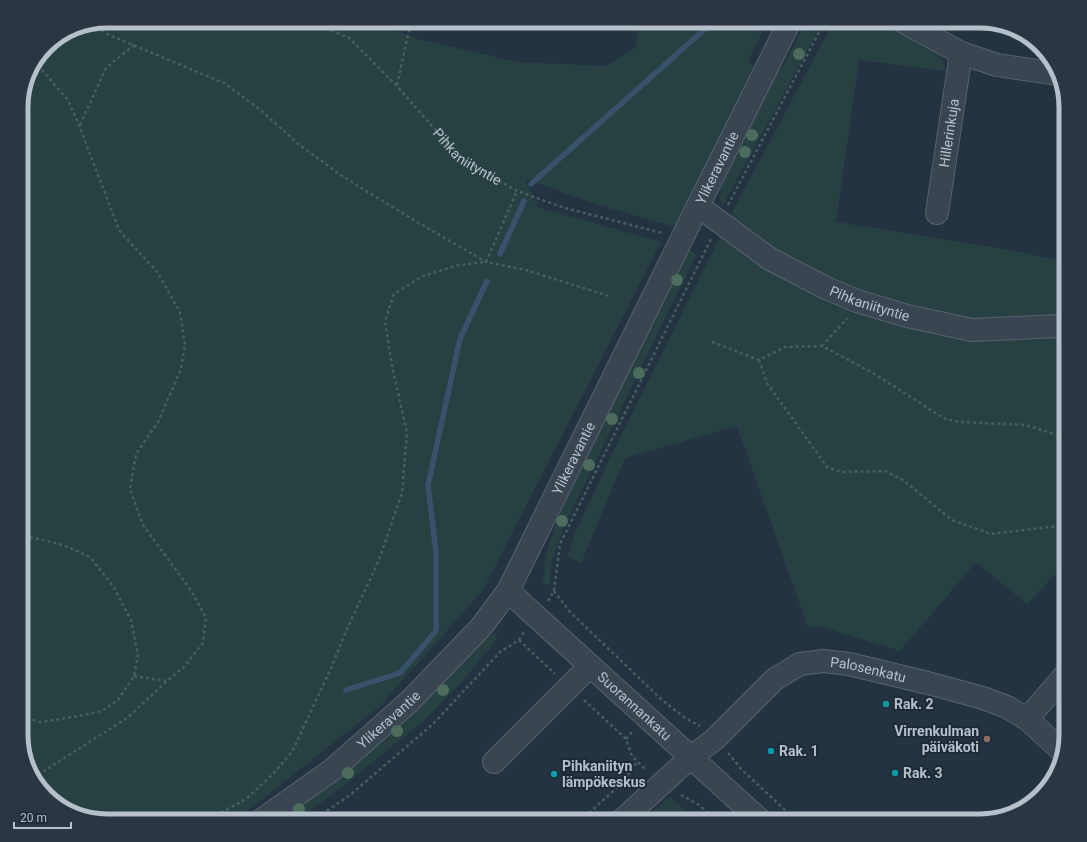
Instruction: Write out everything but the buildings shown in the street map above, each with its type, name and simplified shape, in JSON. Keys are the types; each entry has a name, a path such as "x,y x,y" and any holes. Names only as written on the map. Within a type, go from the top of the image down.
{"street":[{"name":"Ylikeravantie","path":"270,814 332,770 410,701 482,626 508,591 787,28"},
{"path":"915,28 961,53 997,65 1051,73"},
{"name":"Hillerinkuja","path":"937,213 961,53"},
{"name":"Pihkaniityntie","path":"698,206 770,259 826,288 857,301 907,316 972,330 1059,326"},
{"name":"Suorannankatu","path":"508,591 753,814"},
{"name":"Palosenkatu","path":"629,814 691,757 715,739 775,679 800,664 823,661 849,664 983,698 1007,707 1027,719 1058,747"},
{"path":"494,762 590,666"},
{"path":"1027,719 1059,682"}],"path":[{"name":"Pihkaniityntie","path":"325,28 349,38 396,85 460,158 517,191 565,208 662,233"},
{"path":"396,85 408,28"},
{"path":"322,814 350,795 433,724 500,652 518,640 537,617 554,591 560,544 720,222 821,28"},
{"path":"99,29 109,35 224,83 262,111 297,144 342,176 486,262"},
{"path":"79,125 106,68 134,45"},
{"path":"38,774 127,718 184,667 203,643 206,617 190,589 143,525 130,489 136,454 158,422 181,369 185,345 180,312 158,273 119,230 68,100 39,67"},
{"path":"486,262 517,191"},
{"path":"219,814 246,799 292,752 379,560 402,493 407,433 392,366 385,321 394,294 423,276 459,265 486,262 526,270 609,296"},
{"path":"822,346 842,324 857,301"},
{"path":"712,342 759,360 785,347 822,346 873,373 945,419 961,422 1026,425 1059,436"},
{"path":"759,360 767,383 828,467 841,472 885,471 903,480 952,520 991,534 1059,526"},
{"path":"28,537 63,545 90,557 113,586 131,620 138,655 134,676 118,700 102,711 41,722 28,719"},
{"path":"554,591 570,612 662,700 685,718 700,726 715,739 741,769 789,814"},
{"path":"518,640 626,739 632,756 637,762 662,784 699,805 709,814"},
{"path":"134,676 167,681"},
{"path":"588,814 620,785 637,762"}],"green space":[{"path":"107,28 389,28 418,39 517,62 606,66 635,48 639,28 764,28 748,62 754,66 716,149 675,227 599,205 525,179 538,207 661,242 483,590 379,707 244,814 101,814 81,810 59,798 51,791 36,770 28,741 28,101 32,81 41,63 51,51 72,36 86,31"},
{"path":"802,28 817,33 723,205 720,199 720,190 770,81 785,62"},
{"path":"830,28 894,28 935,51 943,59 945,71 859,60 836,222 1004,249 1059,261 1059,570 1027,604 976,562 900,651 819,626 808,628 737,426 625,458 581,563 567,556 575,533 612,454 736,205"},
{"path":"688,248 696,255 564,526 551,564 550,585 543,584 545,558 556,522"},
{"path":"495,633 497,639 464,679 428,717 341,788 305,814 282,814 480,640"},
{"path":"670,797 690,814 650,814"}],"waterway":[{"path":"531,184 706,28"},
{"path":"500,254 524,201"},
{"path":"346,690 400,673 436,631 436,553 428,485 460,339 487,281"}],"place":[{"name":"Rak. 2","path":"886,704"},
{"name":"Virrenkulman päiväkoti","path":"987,739"},
{"name":"Rak. 1","path":"771,751"},
{"name":"Rak. 3","path":"895,773"},
{"name":"Pihkaniityn lämpökeskus","path":"554,774"}]}
